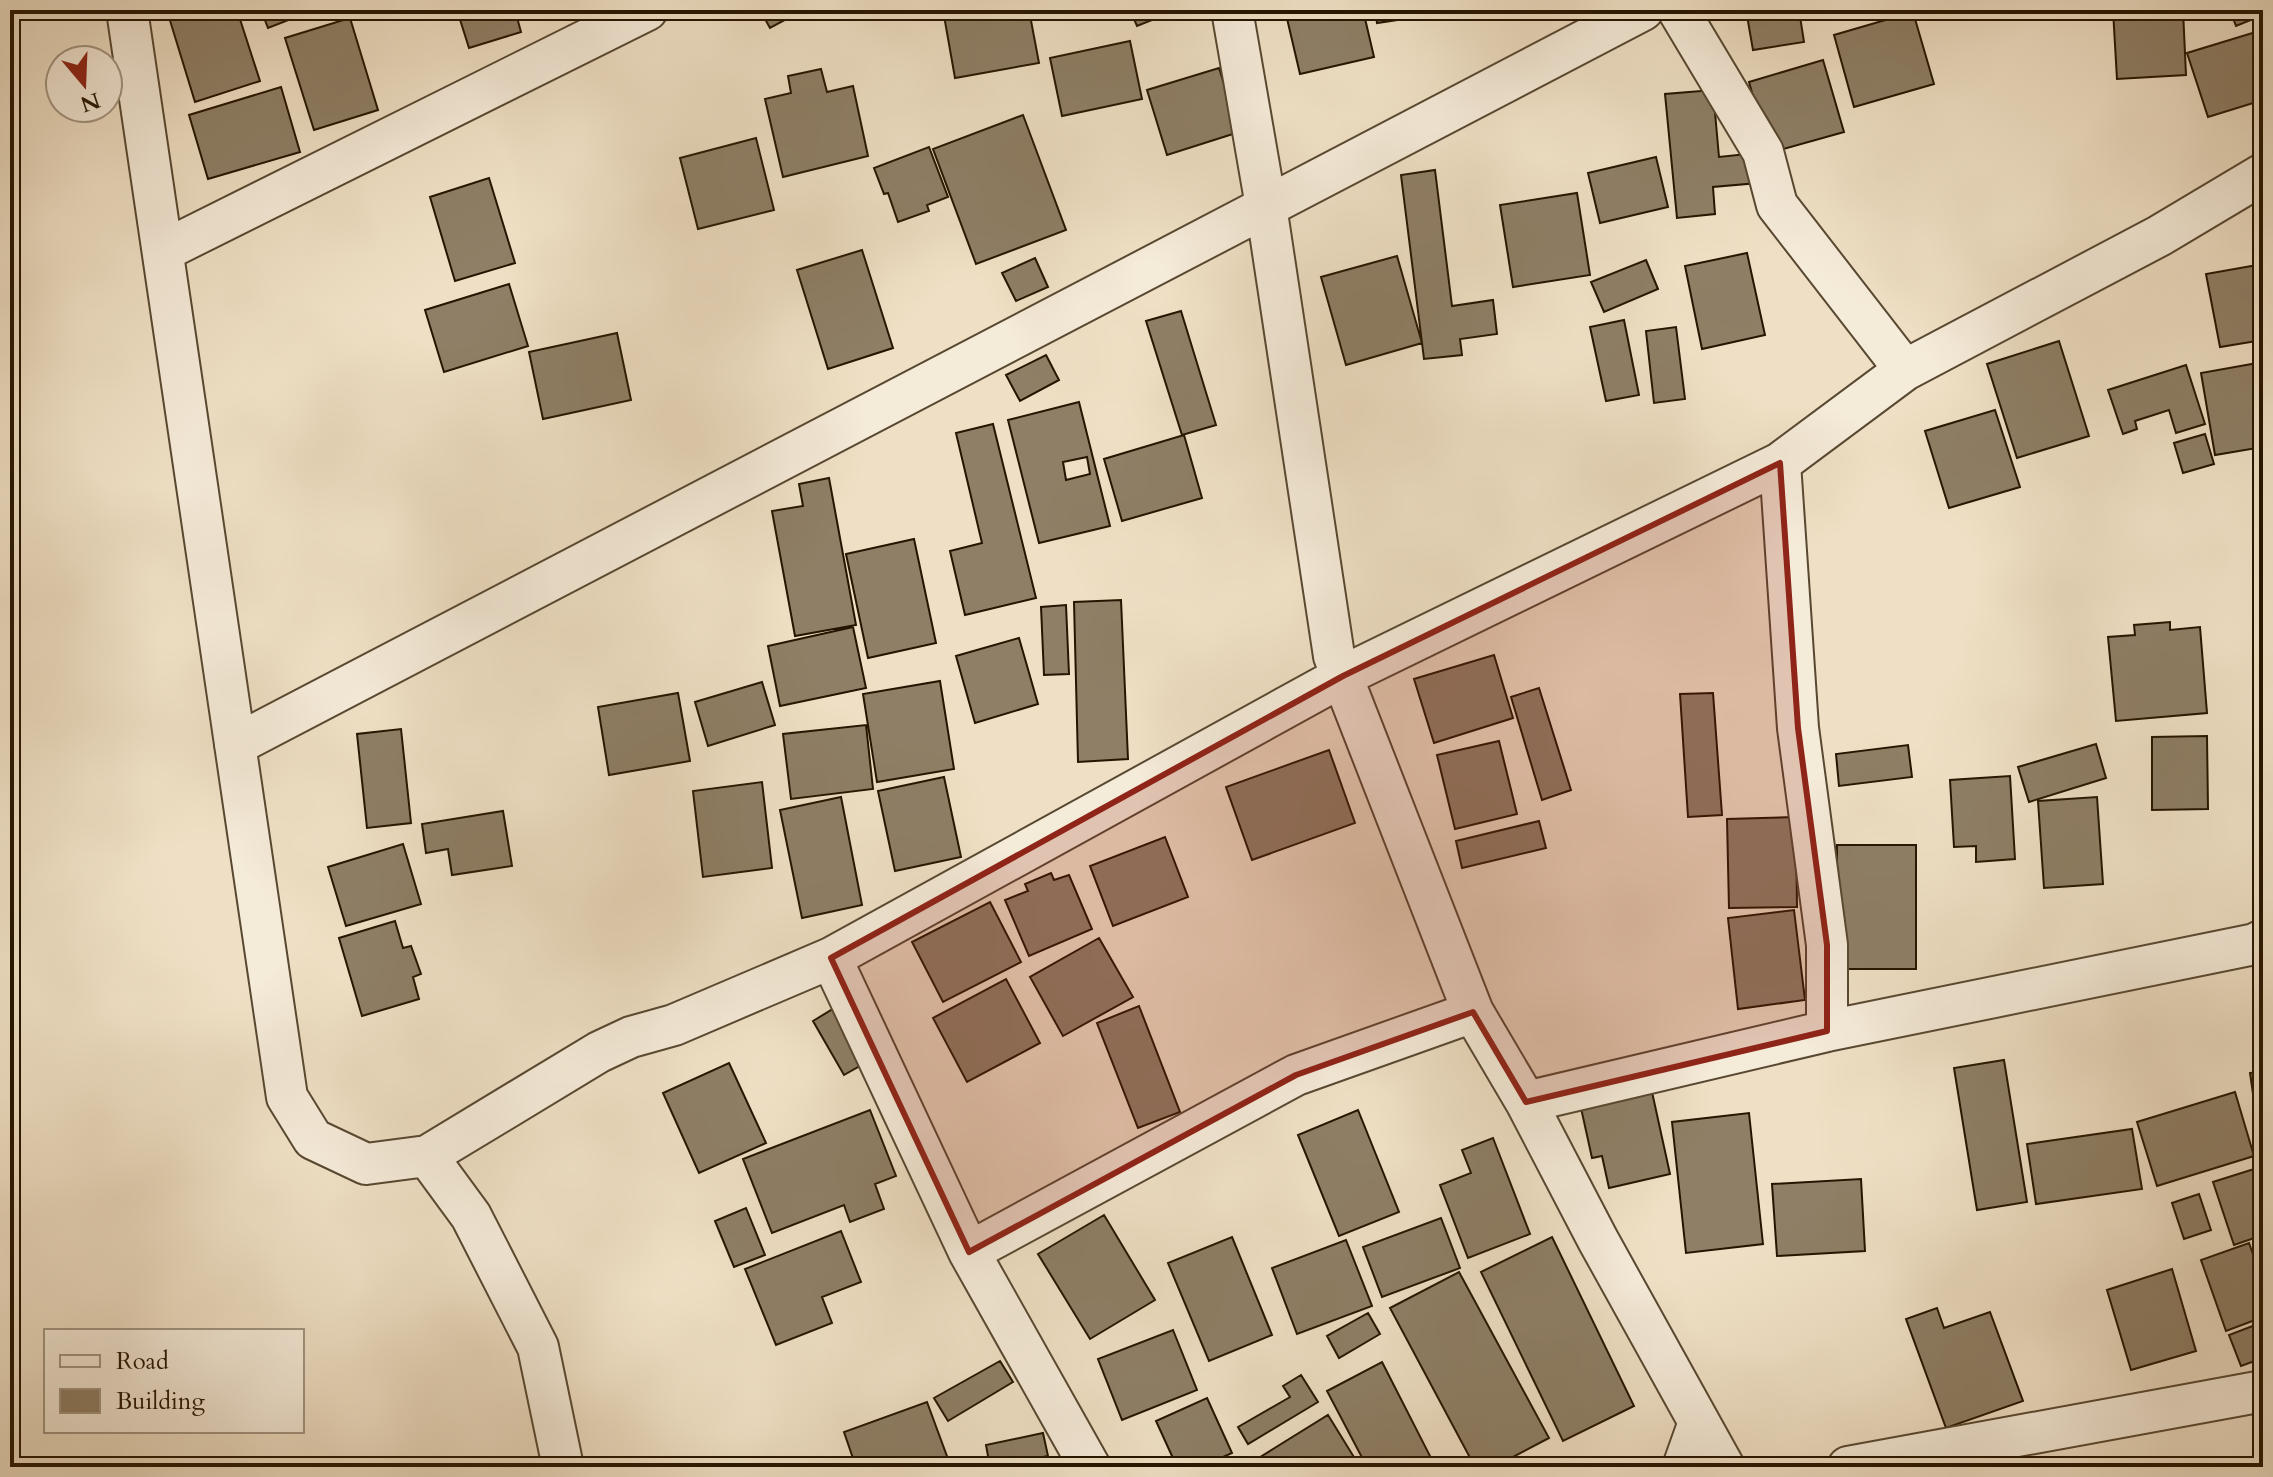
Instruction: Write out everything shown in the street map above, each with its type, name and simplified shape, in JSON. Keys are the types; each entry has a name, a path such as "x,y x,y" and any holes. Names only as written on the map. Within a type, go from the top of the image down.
{"street":[{"path":"127,10 287,1097 313,1139 366,1164 427,1156 599,1052 631,1037 674,1025 831,958 1343,676 1780,463 1905,370 2159,236 2263,174"},
{"path":"163,251 647,10"},
{"path":"1232,10 1266,206 1334,656 1473,1012 1526,1102 1598,1240 1724,1467"},
{"path":"235,745 1643,10"},
{"path":"1678,10 1763,152 1777,205 1905,370"},
{"path":"1780,463 1798,728 1827,945 1827,1031"},
{"path":"1526,1102 1827,1031 2263,940"},
{"path":"831,958 969,1252 1090,1467"},
{"path":"969,1252 1296,1075 1473,1012"},
{"path":"427,1156 471,1216 538,1347 563,1467"},
{"path":"1848,1467 2263,1391"},
{"path":"1683,1467 1699,1422"}],"highlighted area":[{"path":"1780,463 1798,728 1827,945 1827,1031 1526,1102 1473,1012 1296,1075 969,1252 831,958 1343,676"}],"building":[{"path":"181,10 237,10 260,81 195,102 168,14"},
{"path":"261,10 314,10 268,28"},
{"path":"457,10 515,10 521,32 469,48"},
{"path":"760,10 792,10 794,15 770,28"},
{"path":"943,10 1029,10 1039,63 955,78"},
{"path":"1130,10 1177,10 1137,26"},
{"path":"1285,10 1363,10 1374,57 1300,74"},
{"path":"1375,10 1458,10 1458,11 1377,23"},
{"path":"1746,10 1799,10 1804,42 1753,50"},
{"path":"2113,10 2183,10 2186,75 2117,79"},
{"path":"2230,10 2263,10 2263,15 2236,26"},
{"path":"1913,12 1934,84 1854,107 1834,35"},
{"path":"350,18 378,110 314,130 285,38"},
{"path":"2259,31 2263,44 2263,100 2208,117 2187,53"},
{"path":"1130,41 1142,99 1062,116 1050,58"},
{"path":"1823,60 1844,132 1769,153 1749,82"},
{"path":"1219,68 1239,132 1167,155 1147,90"},
{"path":"821,69 827,92 853,86 868,156 783,177 765,99 791,93 788,76"},
{"path":"281,87 300,152 208,179 189,115"},
{"path":"1713,90 1719,157 1756,153 1758,183 1713,187 1715,214 1677,218 1665,94"},
{"path":"1023,115 1066,230 976,264 933,149"},
{"path":"756,138 774,210 698,229 680,158"},
{"path":"929,147 948,197 927,205 929,211 898,222 888,193 884,194 874,168"},
{"path":"1656,157 1668,207 1600,223 1588,173"},
{"path":"1435,170 1452,306 1493,300 1497,334 1460,339 1462,355 1424,359 1401,175"},
{"path":"489,178 515,263 455,281 430,197"},
{"path":"1577,193 1590,275 1513,287 1500,205"},
{"path":"862,250 893,348 828,369 797,270"},
{"path":"1747,253 1765,335 1702,349 1685,266"},
{"path":"1397,256 1422,343 1346,365 1321,277"},
{"path":"1035,258 1048,287 1016,301 1002,273"},
{"path":"1646,260 1658,289 1604,312 1591,282"},
{"path":"2263,264 2263,340 2220,347 2206,274"},
{"path":"509,284 528,346 444,372 425,310"},
{"path":"1181,311 1216,425 1182,435 1146,321"},
{"path":"1624,320 1639,395 1606,401 1590,327"},
{"path":"1676,327 1685,399 1654,403 1646,331"},
{"path":"617,333 631,400 543,419 529,352"},
{"path":"2059,341 2089,436 2017,458 1987,364"},
{"path":"1046,355 1059,380 1020,401 1006,375"},
{"path":"2263,362 2263,447 2215,455 2201,373"},
{"path":"2186,365 2205,424 2176,433 2169,410 2135,421 2137,429 2123,434 2108,390"},
{"path":"1079,402 1110,526 1039,543 1008,420","holes":["1087,457 1090,474 1066,480 1063,462"]},
{"path":"1995,410 2020,487 1949,508 1925,431"},
{"path":"993,424 1036,598 965,615 950,551 982,543 956,433"},
{"path":"2205,434 2214,464 2183,473 2174,443"},
{"path":"1184,435 1202,498 1122,521 1104,459"},
{"path":"829,478 856,625 795,636 772,511 803,506 799,484"},
{"path":"914,539 936,643 868,658 846,554"},
{"path":"1121,600 1128,759 1078,762 1074,602"},
{"path":"1066,605 1069,674 1044,675 1041,607"},
{"path":"2170,622 2170,630 2200,627 2207,713 2116,721 2108,637 2135,635 2134,625"},
{"path":"853,627 866,688 780,706 768,646"},
{"path":"1019,638 1038,704 975,723 956,656"},
{"path":"1494,655 1513,718 1434,743 1414,679"},
{"path":"940,681 954,769 877,782 863,694"},
{"path":"762,682 775,725 708,746 695,702"},
{"path":"1539,688 1571,790 1542,800 1511,697"},
{"path":"678,693 690,761 609,775 598,707"},
{"path":"1713,693 1722,815 1688,817 1680,694"},
{"path":"866,725 873,789 791,799 783,734"},
{"path":"401,729 411,823 367,828 357,734"},
{"path":"2207,736 2208,809 2152,810 2152,737"},
{"path":"1499,741 1517,814 1455,829 1437,755"},
{"path":"2096,744 2106,778 2029,802 2018,767"},
{"path":"1908,745 1912,777 1839,786 1836,754"},
{"path":"1329,750 1355,823 1252,860 1226,787"},
{"path":"2010,776 2015,859 1976,862 1976,846 1954,847 1950,780"},
{"path":"944,777 961,857 895,871 878,791"},
{"path":"762,782 772,868 703,877 693,791"},
{"path":"841,797 862,905 802,918 780,810"},
{"path":"2097,797 2103,884 2044,888 2038,801"},
{"path":"503,811 512,866 452,875 448,849 426,853 422,824"},
{"path":"1796,817 1797,907 1729,908 1727,819"},
{"path":"1539,821 1546,848 1462,868 1456,841"},
{"path":"1165,837 1188,897 1113,926 1090,866"},
{"path":"403,844 421,904 346,926 328,867"},
{"path":"1837,845 1916,845 1916,969 1837,969"},
{"path":"1051,873 1054,880 1069,875 1092,929 1029,956 1005,900 1028,891 1025,884"},
{"path":"990,902 1021,962 943,1002 912,942"},
{"path":"1794,910 1805,1000 1738,1009 1728,918"},
{"path":"395,921 403,948 411,946 421,974 413,977 419,999 362,1016 339,938"},
{"path":"1099,938 1133,997 1063,1036 1030,977"},
{"path":"1006,979 1040,1043 967,1082 933,1018"},
{"path":"841,1004 872,1059 844,1075 813,1021"},
{"path":"1139,1006 1180,1112 1138,1128 1097,1023"},
{"path":"2004,1060 2027,1202 1977,1210 1954,1068"},
{"path":"729,1063 766,1143 699,1173 663,1093"},
{"path":"2263,1071 2263,1149 2261,1149 2250,1073"},
{"path":"1652,1092 1670,1174 1609,1188 1602,1156 1592,1158 1581,1108"},
{"path":"2235,1092 2254,1156 2157,1186 2137,1122"},
{"path":"870,1110 896,1176 875,1184 884,1209 850,1222 844,1205 772,1233 743,1159"},
{"path":"1358,1110 1399,1212 1339,1236 1298,1135"},
{"path":"1749,1113 1763,1244 1686,1253 1672,1122"},
{"path":"2132,1129 2142,1189 2036,1204 2027,1144"},
{"path":"1493,1138 1530,1234 1468,1258 1440,1185 1471,1173 1462,1150"},
{"path":"2254,1169 2263,1195 2263,1235 2234,1245 2213,1182"},
{"path":"1861,1179 1865,1251 1777,1256 1772,1184"},
{"path":"2199,1194 2211,1230 2184,1239 2172,1203"},
{"path":"746,1208 765,1255 734,1267 715,1221"},
{"path":"1104,1215 1155,1300 1090,1339 1038,1254"},
{"path":"1441,1218 1460,1268 1382,1297 1363,1247"},
{"path":"841,1231 861,1282 822,1297 832,1323 776,1345 745,1269"},
{"path":"1232,1237 1272,1335 1209,1361 1168,1263"},
{"path":"1552,1237 1634,1406 1563,1441 1481,1272"},
{"path":"1346,1240 1372,1306 1297,1334 1272,1268"},
{"path":"2249,1243 2258,1268 2263,1266 2263,1317 2226,1331 2201,1260"},
{"path":"2172,1269 2196,1351 2131,1370 2107,1290"},
{"path":"1459,1272 1549,1438 1494,1467 1475,1467 1390,1308"},
{"path":"1937,1308 1944,1328 1990,1312 2023,1401 1946,1428 1906,1319"},
{"path":"1368,1313 1380,1334 1339,1358 1327,1336"},
{"path":"2263,1322 2263,1358 2241,1366 2229,1335"},
{"path":"1173,1330 1197,1390 1122,1420 1098,1359"},
{"path":"1000,1361 1013,1382 948,1421 934,1398"},
{"path":"1382,1362 1430,1456 1410,1467 1367,1467 1327,1391"},
{"path":"1301,1375 1318,1402 1248,1444 1238,1427 1290,1397 1283,1386"},
{"path":"1207,1398 1232,1453 1201,1467 1177,1467 1156,1421"},
{"path":"927,1402 948,1459 927,1467 856,1467 844,1432"},
{"path":"1328,1415 1360,1467 1262,1467 1257,1459"},
{"path":"1043,1433 1048,1456 990,1467 986,1445"}]}
